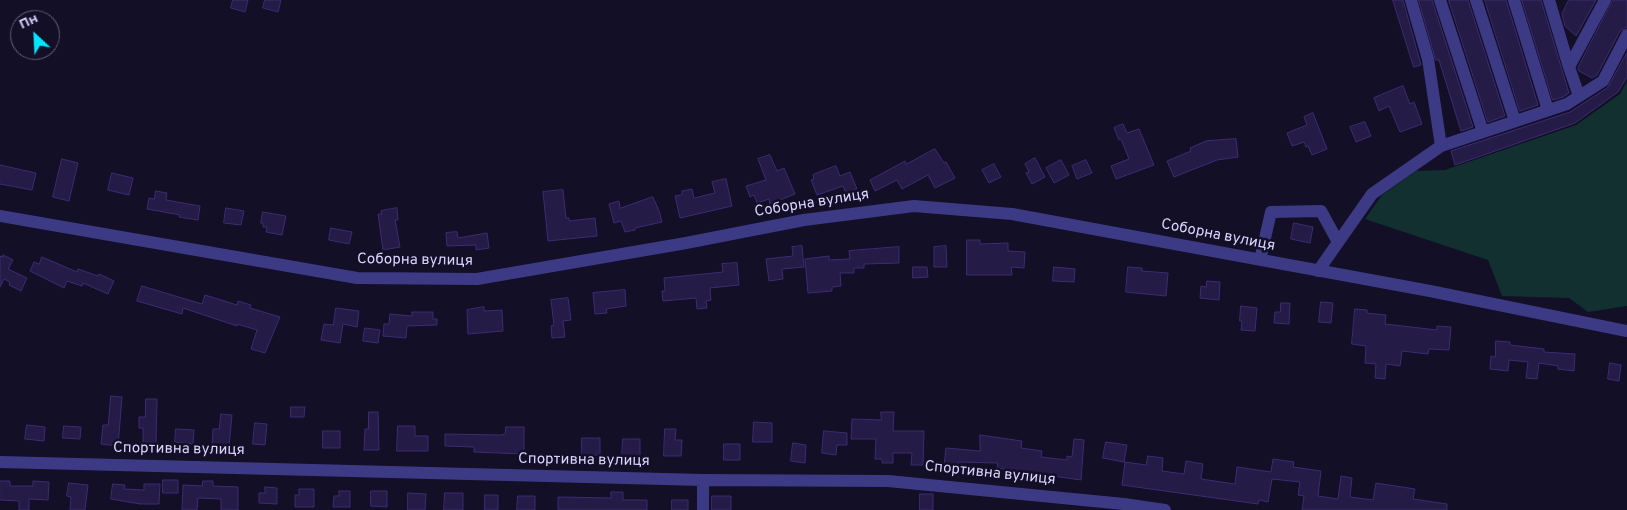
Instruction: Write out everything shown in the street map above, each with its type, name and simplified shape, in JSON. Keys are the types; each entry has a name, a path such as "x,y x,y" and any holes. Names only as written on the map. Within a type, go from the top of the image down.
{"street":[{"path":"1411,0 1428,59 1441,146"},
{"path":"1440,0 1483,132"},
{"path":"1476,0 1515,122"},
{"path":"1514,0 1548,110"},
{"path":"1549,0 1579,96"},
{"path":"1554,13 1561,0"},
{"path":"1569,67 1605,0"},
{"path":"1318,271 1372,194 1441,146 1567,104 1603,81 1627,35"},
{"name":"Соборна вулиця","path":"0,216 357,278 477,279 686,243 804,220 914,206 1012,214 1627,331"},
{"path":"1260,260 1271,212 1321,211 1338,242"},
{"name":"Спортивна вулиця","path":"0,462 703,480 888,480 1166,510"},
{"path":"703,480 704,510"}],"green space":[{"path":"1627,81 1627,306 1588,312 1569,298 1502,296 1488,260 1365,219 1382,195 1416,171 1445,170 1576,125 1620,94"}],"building":[{"path":"233,0 248,0 245,12 231,8"},
{"path":"265,0 281,0 278,12 263,8"},
{"path":"1393,0 1403,0 1421,65 1414,67"},
{"path":"1419,0 1432,0 1473,127 1461,131 1439,60 1436,60"},
{"path":"1449,0 1468,0 1505,116 1488,122"},
{"path":"1485,0 1506,0 1538,105 1520,111"},
{"path":"1522,0 1541,0 1569,93 1563,97 1553,100"},
{"path":"1569,0 1596,0 1576,36 1565,26 1562,14"},
{"path":"1613,0 1627,0 1627,27 1620,31 1597,75 1592,78 1579,71 1578,68"},
{"path":"1627,53 1627,77 1618,92 1575,123 1455,165 1451,151 1570,112 1607,88"},
{"path":"1403,86 1410,104 1414,102 1422,124 1400,132 1389,106 1379,111 1374,98"},
{"path":"1313,113 1327,149 1312,155 1304,142 1292,146 1287,133 1307,125 1304,117"},
{"path":"1365,122 1371,136 1356,142 1350,127"},
{"path":"1123,124 1127,133 1139,129 1154,165 1116,179 1111,166 1129,159 1121,139 1119,140 1114,128"},
{"path":"1236,139 1238,157 1217,160 1174,177 1167,161 1191,151 1190,148 1206,141"},
{"path":"935,149 944,163 946,162 955,178 935,188 928,175 902,189 897,180 875,191 870,180 905,161 906,164"},
{"path":"770,155 777,171 784,168 795,194 770,204 769,199 757,203 754,195 750,197 746,186 766,180 758,159"},
{"path":"1035,158 1045,177 1032,184 1026,173 1029,172 1025,164"},
{"path":"62,159 78,163 69,201 53,197"},
{"path":"1061,160 1069,175 1054,183 1046,168"},
{"path":"1086,160 1092,173 1077,179 1072,166"},
{"path":"994,164 1001,177 989,183 982,170"},
{"path":"0,165 36,173 32,190 0,184"},
{"path":"836,166 840,176 850,172 857,189 846,193 843,186 817,195 811,180 814,179 813,175"},
{"path":"112,173 133,178 129,195 108,190"},
{"path":"726,179 732,206 680,218 675,196 682,195 682,191 692,189 694,198 715,193 712,182"},
{"path":"563,190 566,218 569,218 569,221 595,218 597,236 548,241 543,192"},
{"path":"156,191 167,193 166,200 200,206 198,220 147,209 149,198 154,199"},
{"path":"653,197 662,222 625,232 621,221 614,223 609,204 619,201 620,208"},
{"path":"226,208 244,211 241,225 224,223"},
{"path":"397,208 398,220 395,220 400,247 383,250 378,214 382,214 381,211"},
{"path":"263,212 286,216 282,235 266,232 267,227 263,227 263,223 261,223"},
{"path":"1294,223 1313,227 1310,243 1291,239"},
{"path":"331,228 352,232 349,244 329,240"},
{"path":"457,232 458,238 487,233 489,248 476,250 476,245 447,246 446,233"},
{"path":"967,240 980,240 980,244 1008,243 1008,251 1025,252 1024,268 1011,267 1012,275 967,275"},
{"path":"802,246 804,267 782,269 783,279 769,281 766,259 793,256 792,247"},
{"path":"946,246 947,267 934,267 934,247"},
{"path":"899,247 899,263 864,264 864,268 854,268 854,273 840,273 841,286 832,287 832,291 808,293 805,259 829,256 829,260 850,259 849,251"},
{"path":"3,255 13,260 8,269 27,278 21,291 9,285 10,282 4,279 0,287 0,256 3,257"},
{"path":"42,257 77,272 78,269 98,276 99,274 114,281 108,294 83,283 82,286 67,281 64,288 30,271 34,262 39,264"},
{"path":"737,263 739,285 710,288 711,300 706,301 707,308 697,309 696,298 663,301 662,291 665,291 664,278 723,272 722,264"},
{"path":"913,267 927,267 928,277 913,278"},
{"path":"1054,267 1075,269 1074,282 1053,281"},
{"path":"1128,267 1142,268 1142,271 1168,273 1166,296 1126,292"},
{"path":"1207,281 1220,282 1219,300 1200,298 1201,286 1206,287"},
{"path":"142,286 202,304 205,295 237,305 238,301 251,305 250,308 280,317 265,353 251,349 257,330 237,324 237,326 183,308 182,314 137,301"},
{"path":"625,290 626,306 606,309 607,313 595,314 593,293"},
{"path":"568,298 571,320 563,321 565,337 552,338 551,326 554,325 551,300"},
{"path":"1321,302 1333,303 1331,323 1319,322"},
{"path":"1281,303 1290,303 1289,324 1274,323 1275,312 1280,312"},
{"path":"1241,306 1257,308 1255,331 1241,330"},
{"path":"484,307 484,311 502,310 503,331 468,334 467,310"},
{"path":"336,308 359,311 357,327 343,324 340,343 321,340 324,324 333,325"},
{"path":"1355,309 1367,310 1367,313 1386,315 1385,324 1437,330 1437,326 1451,327 1449,350 1429,349 1428,354 1402,351 1400,366 1386,364 1385,379 1375,378 1376,364 1365,363 1366,346 1352,344"},
{"path":"412,312 433,312 433,319 437,319 437,325 407,326 406,338 383,336 384,324 389,324 390,314 412,316"},
{"path":"365,328 380,330 378,343 363,341"},
{"path":"1496,341 1510,342 1510,345 1544,349 1544,352 1575,354 1574,371 1558,369 1558,366 1539,363 1537,379 1526,378 1528,362 1509,360 1508,371 1490,369 1491,356 1495,357"},
{"path":"1610,363 1621,365 1619,381 1608,379"},
{"path":"111,396 122,397 118,446 101,444 103,425 108,425"},
{"path":"146,399 157,399 156,443 143,443 143,428 139,428 139,417 145,417"},
{"path":"291,407 305,407 304,417 291,417"},
{"path":"369,412 378,412 379,450 364,450 365,429 368,429"},
{"path":"881,412 894,412 893,431 924,431 923,465 911,465 912,453 893,453 893,463 882,463 882,459 875,459 876,439 851,439 852,419 881,420"},
{"path":"221,414 232,415 229,447 212,445 213,429 219,429"},
{"path":"754,422 772,423 772,442 753,442"},
{"path":"255,423 267,424 265,445 253,444"},
{"path":"27,425 45,427 44,441 25,439"},
{"path":"64,426 81,427 80,439 63,438"},
{"path":"398,426 415,426 415,436 428,436 428,451 397,451"},
{"path":"506,427 524,427 524,454 474,452 474,447 445,446 445,434 501,435 505,434"},
{"path":"176,429 194,430 193,444 175,442"},
{"path":"665,429 676,429 675,440 682,440 681,456 664,456"},
{"path":"323,431 340,431 340,448 323,448"},
{"path":"824,431 847,433 847,445 837,445 836,455 822,453"},
{"path":"980,435 1022,441 1021,448 1042,451 1041,457 1067,460 1067,456 1072,457 1074,439 1084,440 1081,480 997,468 998,463 958,462 958,467 944,466 946,448 980,451"},
{"path":"582,438 600,438 600,455 582,455"},
{"path":"623,439 640,439 640,458 622,457"},
{"path":"1106,442 1127,445 1124,462 1103,458"},
{"path":"793,443 806,445 805,463 791,461"},
{"path":"724,444 740,444 740,460 724,460"},
{"path":"1148,456 1163,458 1162,471 1184,474 1186,461 1203,464 1201,479 1235,484 1237,467 1271,472 1273,459 1294,462 1293,467 1321,471 1318,496 1338,499 1341,476 1352,478 1350,497 1373,500 1376,483 1415,489 1413,499 1447,504 1447,510 1302,510 1304,496 1298,495 1300,482 1272,479 1268,502 1259,500 1258,504 1122,485 1125,462 1146,465"},
{"path":"163,480 178,480 178,493 163,493"},
{"path":"0,481 10,481 10,486 33,486 33,481 49,482 48,500 29,499 29,510 19,510 19,501 0,500"},
{"path":"203,481 213,481 213,486 238,487 238,510 221,510 221,499 198,498 197,510 182,510 183,485 202,486"},
{"path":"69,483 88,485 85,510 70,510 71,497 67,496"},
{"path":"113,484 125,485 124,489 144,490 144,484 160,484 159,504 140,504 111,499"},
{"path":"265,487 277,488 277,504 259,503 259,493 265,493"},
{"path":"299,489 314,489 314,507 295,507 295,495 299,495"},
{"path":"339,491 350,491 350,507 333,507 334,496 339,496"},
{"path":"371,491 387,491 387,507 371,506"},
{"path":"611,492 623,492 623,500 647,500 647,510 558,510 558,497 611,498"},
{"path":"408,493 426,494 425,510 408,510"},
{"path":"445,493 463,493 463,510 444,510"},
{"path":"920,494 933,494 933,510 920,510"},
{"path":"485,495 498,495 498,510 485,510"},
{"path":"518,496 535,496 535,510 517,510"},
{"path":"712,496 731,496 731,510 712,510"},
{"path":"672,500 688,500 688,510 672,510"}]}
